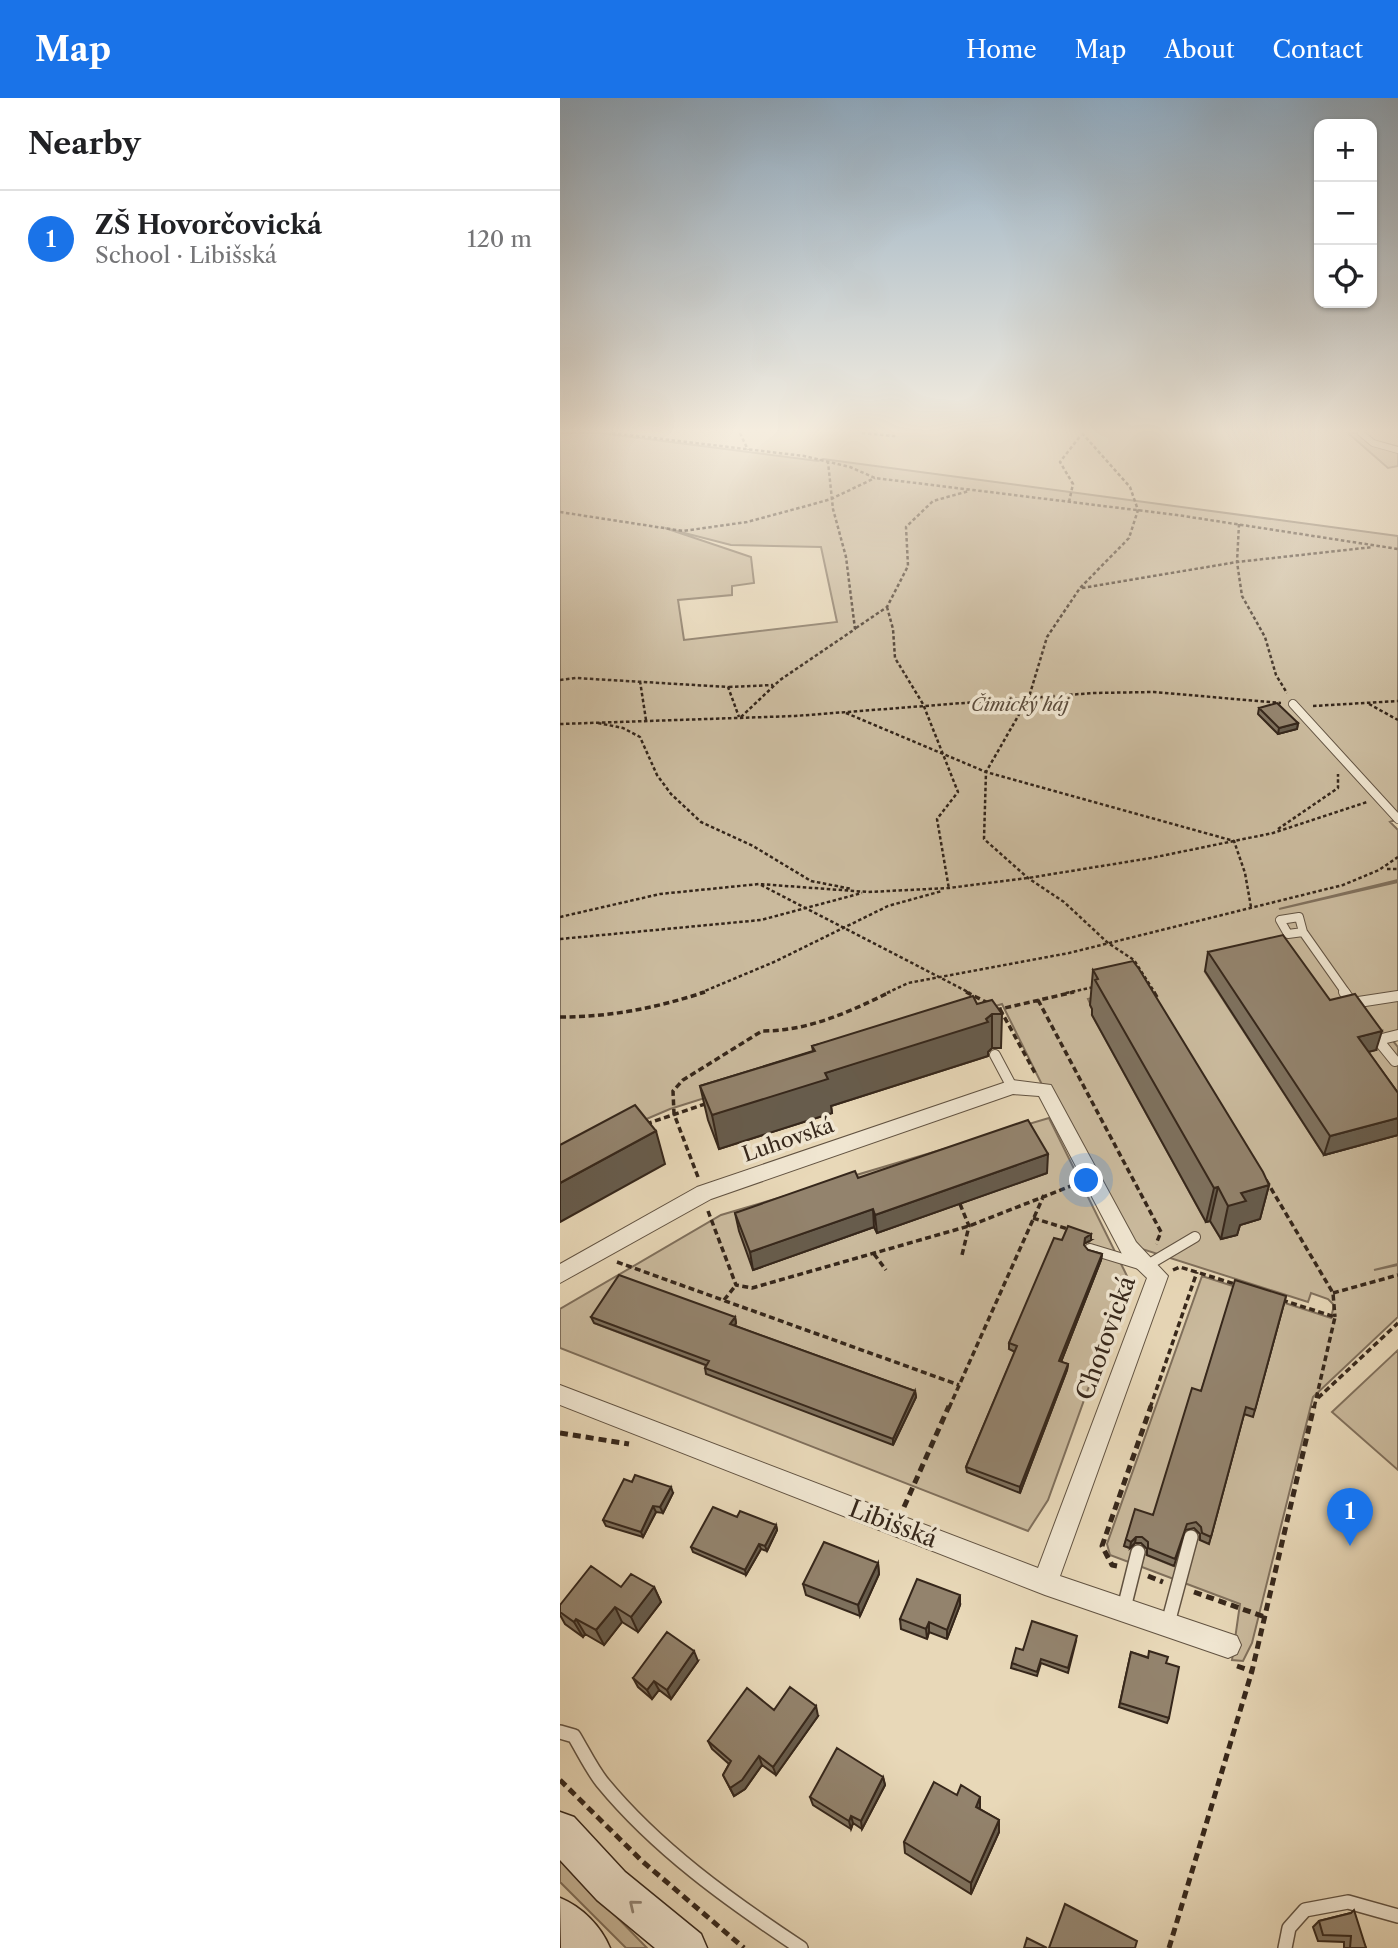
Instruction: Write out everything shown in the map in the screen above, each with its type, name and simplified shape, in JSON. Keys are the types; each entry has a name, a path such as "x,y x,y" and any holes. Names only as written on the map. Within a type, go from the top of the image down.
{"main road":[{"path":"560,1831 611,1886 687,1948"},
{"path":"560,1919 590,1948"}],"street":[{"name":"Luhovská","path":"560,1274 704,1193 1012,1087 1045,1090"},
{"name":"Chotovická","path":"1045,1090 1129,1248 1154,1266 1045,1583"},
{"name":"Libišská","path":"560,1395 1045,1583 1228,1645"}],"lane":[{"path":"1293,704 1398,819"},
{"path":"1303,932 1359,1012"},
{"path":"1352,1003 1398,996"},
{"path":"1372,1031 1395,1061"},
{"path":"1378,1040 1398,1035"},
{"path":"995,1055 1012,1087"},
{"path":"1090,1249 1154,1266 1195,1237"},
{"path":"1167,1625 1191,1536"},
{"path":"1123,1610 1139,1552"},
{"path":"560,1732 574,1736 601,1780 643,1824 751,1916 802,1948"},
{"path":"1285,1948 1289,1928 1305,1910 1348,1902 1398,1916"}],"path":[{"path":"607,519 683,531 757,519"},
{"path":"836,519 846,557 855,629"},
{"path":"739,718 775,685 887,607 908,566 906,527 914,519"},
{"path":"1135,519 1129,538 1080,588 1047,637 1029,697 986,772 984,839 1028,878 1064,902 1108,943 1134,960 1165,1010"},
{"path":"1205,519 1398,549"},
{"path":"1239,524 1237,562 1242,596 1265,637 1276,676 1293,704"},
{"path":"1080,588 1237,562 1378,546"},
{"path":"887,607 893,629 895,658 923,704 958,792 937,819 950,888"},
{"path":"560,680 576,678 728,687 775,685"},
{"path":"640,681 646,720"},
{"path":"728,687 739,718"},
{"path":"560,724 739,718 1029,697 1154,692 1320,706 1398,701"},
{"path":"1368,703 1398,720"},
{"path":"843,712 986,772 1234,841"},
{"path":"591,721 623,728 640,737 657,775 671,794 701,822 753,846 811,881 868,892"},
{"path":"1273,833 1338,788 1338,754"},
{"path":"560,917 660,894 759,884 868,892 950,888 1028,878 1273,833 1380,799"},
{"path":"1234,841 1251,907"},
{"path":"1387,869 1398,857"},
{"path":"736,1285 710,1223 704,1193 674,1114 673,1091 683,1080 762,1031 777,1031 834,1019 908,983 1069,953 1343,885 1361,876 1387,869 1398,869"},
{"path":"759,884 1000,1009 1045,1090"},
{"path":"560,1017 588,1019 621,1016 665,1006 736,980 895,904 950,888"},
{"path":"560,939 761,920 802,907 868,892"},
{"path":"1130,978 1144,975"},
{"path":"986,1013 1104,985"},
{"path":"1038,1000 1161,1232 1150,1255 1154,1266"},
{"path":"641,1126 713,1101"},
{"path":"1169,1948 1252,1671 1335,1317 1333,1293 1263,1175"},
{"path":"736,1285 752,1288 782,1282 969,1226 1091,1178"},
{"path":"896,1525 1044,1195"},
{"path":"960,1204 969,1226 962,1255"},
{"path":"1034,1218 1065,1228"},
{"path":"874,1254 886,1270"},
{"path":"595,1255 959,1385"},
{"path":"1154,1266 1180,1267 1248,1289"},
{"path":"1154,1266 1180,1267"},
{"path":"1197,1272 1102,1546 1112,1564 1265,1617"},
{"path":"1333,1293 1398,1275"},
{"path":"724,1301 736,1285"},
{"path":"1273,1297 1335,1317"},
{"path":"1316,1399 1398,1323"},
{"path":"560,1780 642,1861 744,1948"}],"green space":[{"name":"Čimický háj","path":"560,519 1274,519 1398,536 1398,819 1390,822 1398,830 1398,880 1279,909 1398,882 1398,1039 1393,1041 1398,1047 1398,1121 1352,1056 1377,1049 1350,1013 1325,1019 1279,954 1205,972 1324,1155 1398,1135 1398,1264 1374,1270 1398,1265 1398,1317 1313,1397 1252,1643 1243,1661 1232,1660 1240,1604 1110,1555 1107,1544 1202,1276 1331,1318 1334,1305 1328,1299 1311,1293 1308,1302 1120,1242 1002,1004 670,1109 630,1126 560,1164","holes":["665,528 731,545 821,547 837,622 684,640 678,600 732,595 732,586 754,583 751,557","1276,710 1296,728 1296,729 1278,734 1259,715","1102,996 1105,1001 1129,996 1135,1004 1254,1205 1259,1219 1233,1227 1237,1235 1221,1239 1210,1221 1206,1222 1092,1015 1095,1014 1088,999","1234,1287 1284,1304 1253,1416 1244,1414 1209,1543 1183,1534 1173,1566 1124,1546 1134,1516 1152,1521 1191,1396 1199,1398"]},
{"path":"1049,1118 1128,1278 1048,1500 1028,1531 560,1348 560,1309 721,1215","holes":["1047,1172 877,1233 874,1227 753,1270 857,1190","1067,1233 1090,1240 1085,1255 1101,1260 1059,1367 1009,1349","594,1323 916,1398 710,1367"]},
{"path":"1398,1350 1398,1470 1332,1412"},
{"path":"560,1858 647,1948 626,1948 560,1882"}],"building":[{"path":"1277,703 1298,723 1279,728 1259,708"},
{"path":"1283,935 1330,1000 1355,994 1382,1031 1358,1037 1398,1093 1398,1118 1330,1136 1208,952"},
{"path":"1133,961 1263,1172 1269,1185 1241,1193 1246,1201 1228,1206 1218,1187 1214,1188 1095,980 1098,979 1093,970"},
{"path":"973,996 977,1004 992,1000 1002,1014 992,1014 986,1019 988,1022 825,1073 828,1079 712,1115 700,1086 815,1051 812,1046"},
{"path":"635,1105 656,1131 560,1183 560,1145"},
{"path":"1028,1120 1048,1154 875,1215 873,1209 750,1252 735,1213 855,1171 858,1178"},
{"path":"1068,1226 1091,1234 1085,1238 1084,1245 1088,1250 1102,1254 1059,1361 1068,1364 1020,1487 966,1467 1017,1346 1009,1343 1054,1238 1062,1240"},
{"path":"619,1275 735,1317 730,1324 915,1391 893,1439 705,1368 709,1361 591,1317"},
{"path":"1235,1280 1286,1296 1255,1410 1246,1407 1211,1537 1202,1533 1196,1522 1187,1524 1175,1559 1148,1548 1148,1542 1142,1537 1136,1537 1131,1542 1126,1539 1135,1509 1153,1515 1192,1388 1201,1391"},
{"path":"635,1475 671,1487 660,1507 653,1506 641,1532 603,1520 624,1479 632,1482"},
{"path":"713,1507 737,1517 740,1511 776,1525 765,1546 759,1544 745,1570 691,1547"},
{"path":"824,1542 878,1563 858,1605 803,1584"},
{"path":"591,1566 621,1587 631,1574 654,1587 631,1617 615,1607 596,1630 576,1619 574,1622 560,1612 560,1605"},
{"path":"917,1579 960,1595 947,1630 929,1622 926,1629 900,1619"},
{"path":"1032,1621 1077,1636 1068,1668 1041,1659 1037,1672 1012,1663 1016,1648 1023,1650"},
{"path":"667,1632 694,1651 667,1690 654,1681 647,1690 633,1678"},
{"path":"1149,1651 1168,1657 1166,1663 1179,1667 1169,1718 1120,1703 1131,1652 1148,1658"},
{"path":"790,1687 816,1706 773,1767 759,1756 742,1780 730,1788 723,1775 731,1761 708,1741 747,1688 774,1710"},
{"path":"837,1748 883,1777 861,1821 851,1816 849,1821 810,1797"},
{"path":"934,1782 957,1795 961,1785 980,1797 976,1807 999,1820 971,1883 904,1842"},
{"path":"1065,1904 1137,1941 1135,1948 1049,1948"},
{"path":"1354,1910 1366,1948 1350,1948 1351,1936 1323,1935 1319,1921"},
{"path":"1027,1938 1047,1948 1024,1948"}],"place":[{"name":"ZŠ Hovorčovická","path":"1350,1546"}]}
